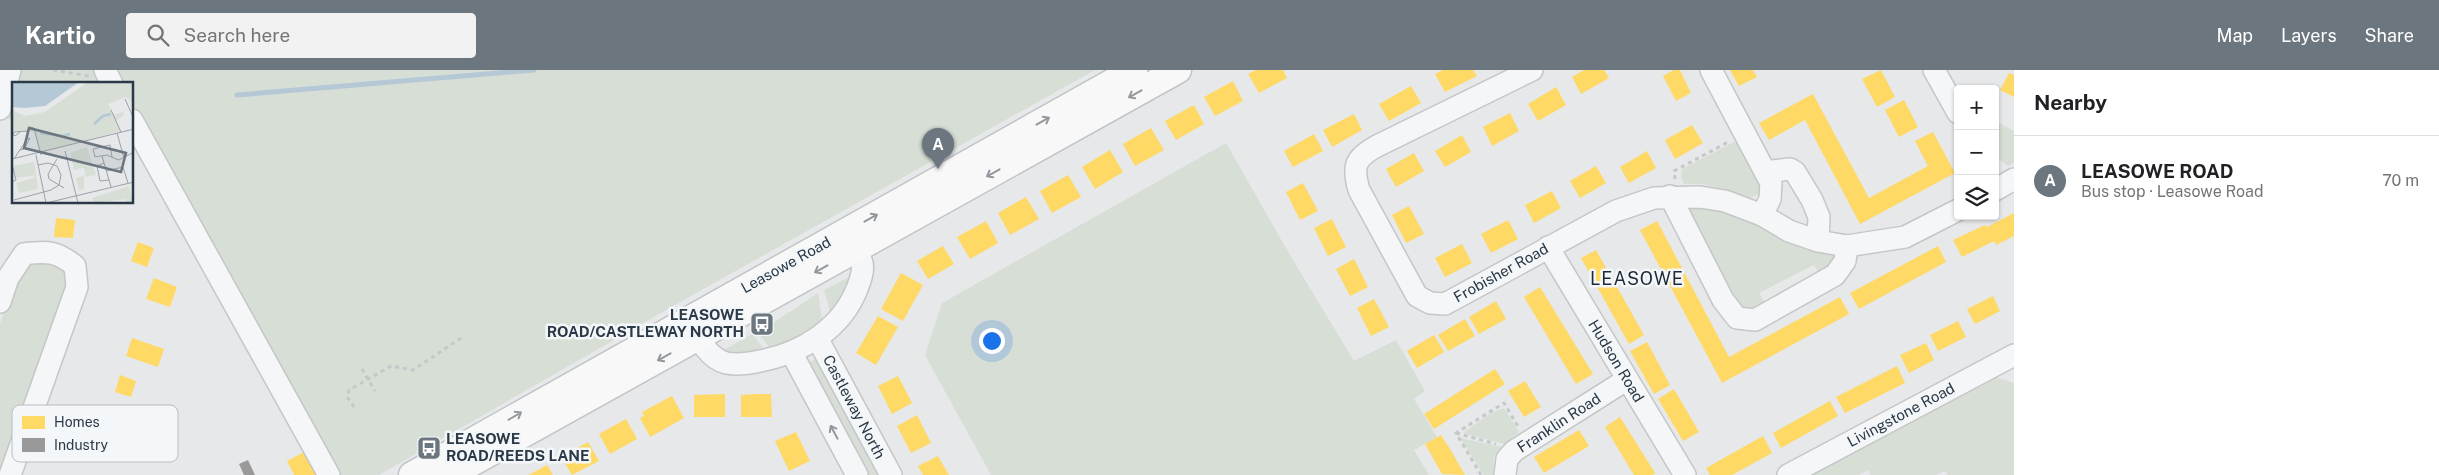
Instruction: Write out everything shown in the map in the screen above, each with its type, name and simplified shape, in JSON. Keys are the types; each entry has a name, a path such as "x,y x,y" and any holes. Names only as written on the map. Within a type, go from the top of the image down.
{"main road":[{"name":"Leasowe Road","path":"851,241 1134,70"},
{"name":"Leasowe Road","path":"412,475 693,329 851,241 1178,70"},
{"name":"Leasowe Road","path":"450,475 693,329"}],"street":[{"path":"0,109 10,70"},
{"name":"Frobisher Road","path":"1532,70 1365,152 1356,164 1355,177 1359,190 1417,296 1430,303 1445,304 1616,211 1654,198 1674,197 1724,201 1762,215 1789,231 1818,241 1847,246 1905,237 1954,212"},
{"path":"1711,70 1771,183 1770,200 1762,215"},
{"path":"1934,70 1954,106"},
{"path":"134,124 329,475"},
{"path":"1765,172 1790,169 1795,172 1812,200 1819,217 1818,241"},
{"path":"1674,197 1723,300 1737,318 1755,320 1835,275 1845,261 1847,246"},
{"name":"Leasowe Road","path":"693,329 707,351 726,363 750,363 791,352 817,338 851,304 861,279 862,263 851,241"},
{"name":"Hudson Road","path":"1548,247 1626,380 1685,475"},
{"path":"0,302 8,278 24,254 45,251 63,256 75,266 77,287 35,405"},
{"name":"Castleway North","path":"817,338 891,475"},
{"name":"Castleway North","path":"791,352 857,475"},
{"name":"Livingstone Road","path":"1788,475 2014,355"},
{"name":"Franklin Road","path":"1505,475 1506,459 1521,445 1626,380"},
{"path":"10,475 15,462"}],"path":[{"path":"53,70 109,78"},
{"path":"1674,197 1674,171 1744,133"},
{"path":"354,407 347,397 349,390 391,366 413,370 461,338"},
{"path":"362,369 375,392"},
{"path":"1456,433 1504,403 1521,445"},
{"path":"1456,433 1521,445"},
{"path":"1456,433 1482,475"}],"shaded area":[{"path":"0,70 1095,70 673,306 379,475 323,475 134,131 134,82 12,82 12,120 10,121 1,103"},
{"path":"1999,123 2014,131 2014,163 2008,166 1999,159"},
{"path":"1736,141 1761,185 1760,194 1748,198 1724,189 1702,184 1684,184 1681,177 1682,169"},
{"path":"1226,143 1291,257 1354,361 1396,340 1425,391 1414,399 1437,437 1414,450 1429,475 991,475 925,355 942,303"},
{"path":"1688,203 1703,203 1834,254 1835,261 1821,277 1814,265 1759,293 1766,305 1755,311 1741,307 1731,299 1685,212"},
{"path":"36,259 59,262 70,275 24,405 12,405 12,441 0,475 0,324 12,287 24,266"},
{"path":"849,277 851,285 830,311 824,290"},
{"path":"818,293 822,320 790,341 769,347 758,333"},
{"path":"752,334 765,350 727,354 722,351"},
{"path":"817,359 884,475 864,475 807,368 811,361"},
{"path":"1993,376 2014,383 2014,475 1948,475 1945,471 1936,475 1871,475 1868,470 1859,475 1806,475"},
{"path":"1504,408 1519,432 1504,444 1463,433 1491,413"},
{"path":"1460,438 1502,447 1494,456 1493,475 1484,475"}],"building: Homes":[{"path":"1256,70 1283,70 1287,78 1259,93 1248,74"},
{"path":"1443,70 1473,70 1477,76 1445,92 1435,74"},
{"path":"1584,70 1604,70 1609,78 1581,94 1572,77"},
{"path":"1674,70 1680,70 1691,93 1676,101 1663,76"},
{"path":"1730,70 1753,70 1757,77 1739,86"},
{"path":"1881,70 1895,97 1877,107 1862,79"},
{"path":"2009,73 2014,75 2014,97 2000,90"},
{"path":"1233,81 1243,101 1215,116 1204,97"},
{"path":"1411,86 1421,103 1389,121 1379,104"},
{"path":"1556,87 1566,105 1538,121 1528,104"},
{"path":"1813,94 1869,198 1928,166 1915,141 1933,132 1954,174 1860,224 1805,120 1769,140 1759,123"},
{"path":"1904,100 1918,127 1899,137 1885,110"},
{"path":"1194,105 1204,124 1176,140 1165,121"},
{"path":"1510,113 1519,131 1492,146 1483,127"},
{"path":"1354,114 1362,130 1332,147 1323,130"},
{"path":"1692,125 1703,143 1675,159 1665,140"},
{"path":"1151,128 1164,150 1135,166 1123,144"},
{"path":"1314,134 1323,151 1293,167 1284,151"},
{"path":"1462,135 1471,152 1445,167 1435,151"},
{"path":"1110,150 1123,172 1095,189 1082,167"},
{"path":"1647,151 1656,168 1629,183 1620,167"},
{"path":"1414,153 1424,171 1396,187 1386,169"},
{"path":"1596,166 1606,183 1580,198 1570,181"},
{"path":"1068,175 1081,197 1052,213 1040,191"},
{"path":"1303,183 1318,211 1300,220 1286,192"},
{"path":"1552,191 1561,208 1534,223 1525,205"},
{"path":"1026,197 1039,219 1010,235 998,213"},
{"path":"1409,206 1424,234 1406,243 1392,215"},
{"path":"2014,213 2014,236 1996,245 1994,241 1962,257 1953,240 1985,225 1987,227"},
{"path":"56,218 75,220 73,238 54,237"},
{"path":"1332,219 1346,247 1328,256 1314,228"},
{"path":"1508,220 1518,239 1491,253 1481,234"},
{"path":"986,221 998,243 970,259 957,237"},
{"path":"1657,221 1729,357 1840,297 1849,314 1722,383 1640,230"},
{"path":"138,242 154,248 147,267 131,261"},
{"path":"1462,244 1472,263 1445,277 1435,258"},
{"path":"943,246 954,264 928,279 917,261"},
{"path":"1938,246 1946,262 1859,309 1850,293"},
{"path":"1596,250 1644,335 1629,344 1581,258"},
{"path":"1354,259 1368,287 1350,296 1336,269"},
{"path":"901,273 923,285 903,321 881,309"},
{"path":"154,278 177,287 170,307 146,299"},
{"path":"1540,287 1593,374 1576,384 1524,297"},
{"path":"1993,296 2000,311 1975,324 1967,309"},
{"path":"1374,299 1389,327 1371,336 1357,308"},
{"path":"1496,301 1506,319 1479,334 1469,317"},
{"path":"878,316 898,327 876,365 856,353"},
{"path":"1465,319 1475,336 1448,351 1438,335"},
{"path":"1958,321 1966,337 1938,351 1930,335"},
{"path":"1434,335 1444,352 1417,368 1407,351"},
{"path":"132,338 164,349 158,367 126,356"},
{"path":"1647,342 1670,385 1654,394 1630,351"},
{"path":"1926,343 1934,360 1909,373 1900,355"},
{"path":"1897,366 1905,383 1845,413 1836,397"},
{"path":"1495,369 1505,384 1434,429 1424,414"},
{"path":"120,375 136,381 131,397 115,392"},
{"path":"898,376 912,403 892,414 878,386"},
{"path":"1525,381 1541,407 1524,417 1508,391"},
{"path":"1674,389 1699,432 1683,441 1658,399"},
{"path":"725,394 725,417 694,417 694,395"},
{"path":"771,394 772,417 741,417 741,395"},
{"path":"672,396 684,418 650,437 640,418 644,416 642,412"},
{"path":"1830,401 1838,416 1781,448 1773,433"},
{"path":"917,415 931,443 911,453 897,426"},
{"path":"1620,417 1655,473 1652,475 1634,475 1605,427"},
{"path":"626,419 637,439 610,454 599,434"},
{"path":"1579,430 1589,446 1544,473 1534,457"},
{"path":"796,432 810,461 789,471 775,441"},
{"path":"1441,435 1465,475 1442,474 1425,444"},
{"path":"1763,436 1772,453 1732,475 1710,475 1706,468"},
{"path":"588,442 599,461 572,475 561,457"},
{"path":"310,449 324,475 294,475 287,461"},
{"path":"938,456 949,475 923,475 918,466"},
{"path":"547,465 553,475 528,475 534,472"}],"building: Industry":[{"path":"248,460 255,475 244,475 239,464"}],"waterway":[{"path":"237,95 534,70"}],"place":[{"name":"LEASOWE ROAD","path":"938,169"},
{"name":"LEASOWE ROAD/CASTLEWAY NORTH","path":"762,324"},
{"name":"LEASOWE ROAD/REEDS LANE","path":"429,448"}],"district":[{"name":"LEASOWE","path":"1637,279"}]}
